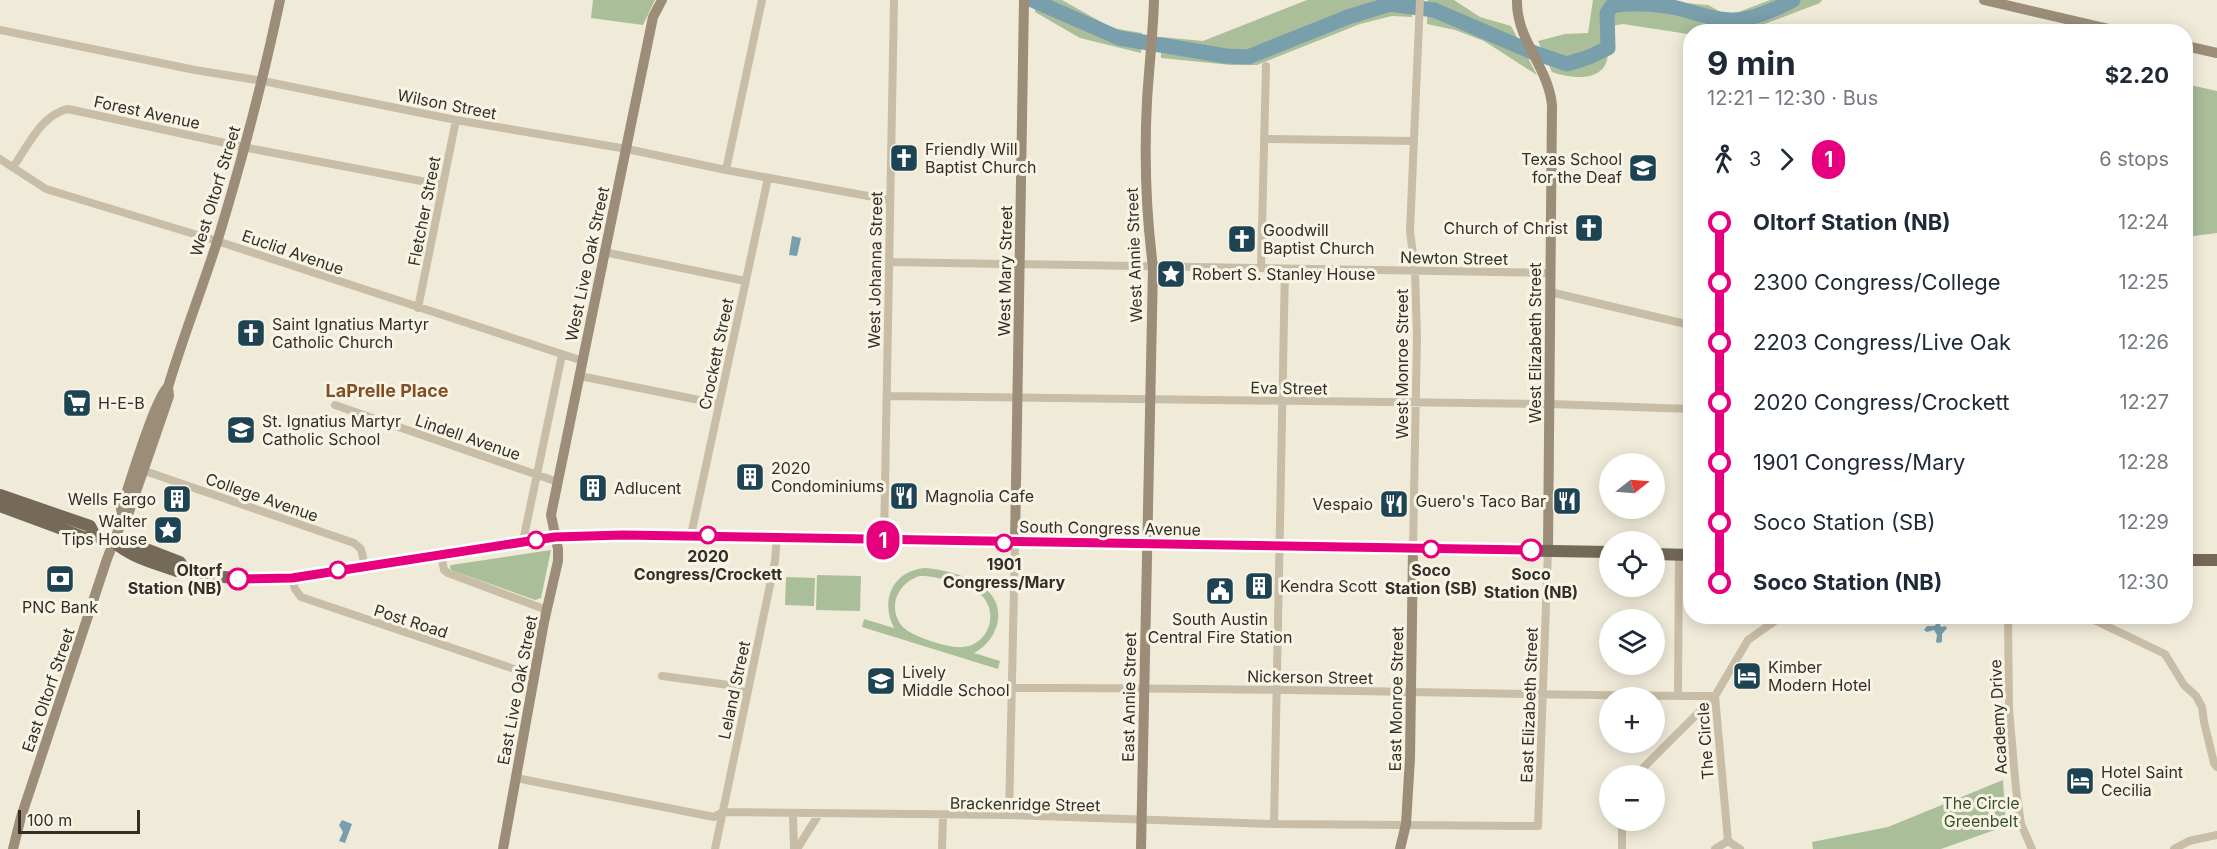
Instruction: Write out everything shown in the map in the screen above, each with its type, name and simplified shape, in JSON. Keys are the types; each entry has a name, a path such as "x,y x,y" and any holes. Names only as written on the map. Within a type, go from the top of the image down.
{"main road":[{"name":"South Congress Avenue","path":"0,495 90,526 95,536"},
{"name":"South Congress Avenue","path":"0,506 86,538 95,536 114,542 128,542 180,562 183,568 238,579 292,578 555,537 692,535 1015,543 1599,552"},
{"path":"1665,554 1683,554"},
{"path":"2193,560 2217,561"}],"street":[{"name":"West Oltorf Street","path":"114,542 123,518 121,509 140,470 160,396 162,391 168,387 217,241 263,81 280,0"},
{"name":"West Live Oak Street","path":"555,537 551,515 627,149 652,16 662,0"},
{"path":"726,170 762,0"},
{"name":"West Johanna Street","path":"884,540 894,0"},
{"name":"West Annie Street","path":"1149,545 1153,267 1146,188 1147,102 1154,0"},
{"name":"West Elizabeth Street","path":"1517,0 1518,21 1551,90 1552,105 1548,550"},
{"path":"1984,0 2009,3 2091,24"},
{"name":"West Monroe Street","path":"1413,549 1417,403 1415,271 1410,231 1420,1"},
{"name":"West Mary Street","path":"1015,543 1024,3"},
{"name":"Wilson Street","path":"0,30 456,120 627,149 890,200"},
{"path":"2193,48 2217,53"},
{"path":"1261,268 1266,66"},
{"name":"Forest Avenue","path":"13,166 48,118 68,109 244,147 442,185"},
{"name":"Fletcher Street","path":"418,308 456,120"},
{"path":"1264,139 1414,141"},
{"name":"Euclid Avenue","path":"0,159 46,189 217,241 583,361"},
{"name":"Crockett Street","path":"692,535 768,178"},
{"path":"604,252 745,281"},
{"name":"Newton Street","path":"889,262 1550,273"},
{"path":"1274,824 1285,269"},
{"path":"1550,292 1683,323"},
{"path":"524,541 562,355"},
{"path":"580,376 719,404"},
{"name":"Eva Street","path":"887,396 1550,404 1683,409"},
{"name":"Lindell Avenue","path":"335,405 558,482"},
{"name":"College Avenue","path":"140,470 354,543 361,549 365,566"},
{"name":"East Live Oak Street","path":"503,849 558,561 555,537"},
{"name":"Leland Street","path":"715,849 771,581 777,537"},
{"name":"East Oltorf Street","path":"13,849 21,817 114,542"},
{"path":"1009,815 1015,543"},
{"name":"East Annie Street","path":"1141,849 1149,545"},
{"name":"East Monroe Street","path":"1400,849 1406,824 1413,549"},
{"name":"East Elizabeth Street","path":"1538,826 1548,550"},
{"path":"441,554 444,570 448,573 548,610"},
{"name":"Post Road","path":"292,578 295,590 302,597 535,676"},
{"path":"1678,695 1683,594"},
{"name":"The Circle","path":"1728,841 1714,696 1748,640 1771,624"},
{"name":"Academy Drive","path":"2008,624 2009,699 2016,789 2021,824 2032,849"},
{"path":"2102,624 2165,654 2184,685 2196,696 2202,706 2214,764 2217,767"},
{"path":"662,676 729,685 746,693"},
{"name":"Nickerson Street","path":"1013,688 1145,687 1714,696"},
{"path":"1646,765 1714,696"},
{"name":"Brackenridge Street","path":"516,778 714,817 723,812 1009,815 1274,824 1538,826"},
{"path":"793,814 796,849"},
{"path":"796,849 819,814"},
{"path":"942,849 943,816"},
{"path":"1622,831 1622,849"},
{"path":"2174,849 2217,835"},
{"path":"1715,849 1728,841 1740,849"}],"green space":[{"path":"593,0 655,0 643,25 591,18"},
{"path":"1035,0 1062,0 1112,28 1142,33 1141,53 1080,38 1035,12"},
{"path":"1307,0 1413,0 1412,17 1392,16 1360,24 1257,65 1231,65 1161,58 1161,37 1203,41"},
{"path":"1428,0 1454,0 1480,17 1511,26 1537,75 1484,41 1455,30 1427,24"},
{"path":"1593,0 1646,0 1708,5 1728,16 1770,0 1822,0 1820,3 1764,24 1683,24 1683,33 1623,24 1611,26 1607,60 1598,72 1584,77 1575,77 1552,72 1538,41 1565,34 1588,33"},
{"path":"2193,86 2217,91 2217,233 2193,236"},
{"path":"551,550 541,598 535,600 451,570 450,567 451,565"},
{"path":"925,568 955,574 977,583 991,594 996,603 998,622 990,640 974,653 1000,661 998,669 862,627 864,619 894,628 888,608 892,589 897,581 914,570","holes":["926,576 961,584 976,591 987,602 990,619 985,634 979,641 963,647 949,646 922,638 903,627 895,612 900,590 912,579"]},
{"path":"817,575 861,576 860,611 816,610"},
{"path":"786,577 815,578 814,606 785,605"},
{"name":"The Circle Greenbelt","path":"2003,780 2006,826 1941,849 1813,849 1812,842 1888,827"}],"water":[{"path":"792,236 801,238 797,256 789,255"},
{"path":"1940,624 1941,627 1947,628 1942,634 1942,642 1936,642 1937,635 1934,630 1927,632 1924,630 1927,626"},
{"path":"342,820 352,824 345,843 339,841 343,832 339,825"}],"waterway":[{"path":"1032,0 1119,38 1226,56 1248,57 1348,17 1390,4 1434,10 1532,52 1567,64 1608,48 1607,13 1612,6 1657,5 1716,19 1739,20 1763,14 1793,0"}],"bus line":[{"name":"1","path":"238,579 292,578 555,537 623,535 1531,550"}],"place":[{"name":"Friendly Will Baptist Church","path":"904,158"},
{"name":"Texas School for the Deaf","path":"1643,168"},
{"name":"Church of Christ","path":"1589,228"},
{"name":"Goodwill Baptist Church","path":"1242,239"},
{"name":"Robert S. Stanley House","path":"1171,274"},
{"name":"Saint Ignatius Martyr Catholic Church","path":"251,333"},
{"name":"H-E-B","path":"77,403"},
{"name":"St. Ignatius Martyr Catholic School","path":"241,430"},
{"name":"2020 Condominiums","path":"750,477"},
{"name":"Adlucent","path":"593,488"},
{"name":"Magnolia Cafe","path":"904,496"},
{"name":"Wells Fargo","path":"177,499"},
{"name":"Guero's Taco Bar","path":"1567,501"},
{"name":"Vespaio","path":"1394,504"},
{"name":"Walter Tips House","path":"168,530"},
{"name":"2020 Congress/Crockett","path":"708,535"},
{"name":"1901 Congress/Mary","path":"1004,543"},
{"name":"Soco Station (SB)","path":"1431,549"},
{"name":"Soco Station (NB)","path":"1531,550"},
{"name":"PNC Bank","path":"60,579"},
{"name":"Oltorf Station (NB)","path":"238,579"},
{"name":"Kendra Scott","path":"1259,586"},
{"name":"South Austin Central Fire Station","path":"1220,591"},
{"name":"Kimber Modern Hotel","path":"1747,676"},
{"name":"Lively Middle School","path":"881,681"},
{"name":"Hotel Saint Cecilia","path":"2080,781"}],"district":[{"name":"LaPrelle Place","path":"387,391"}]}
